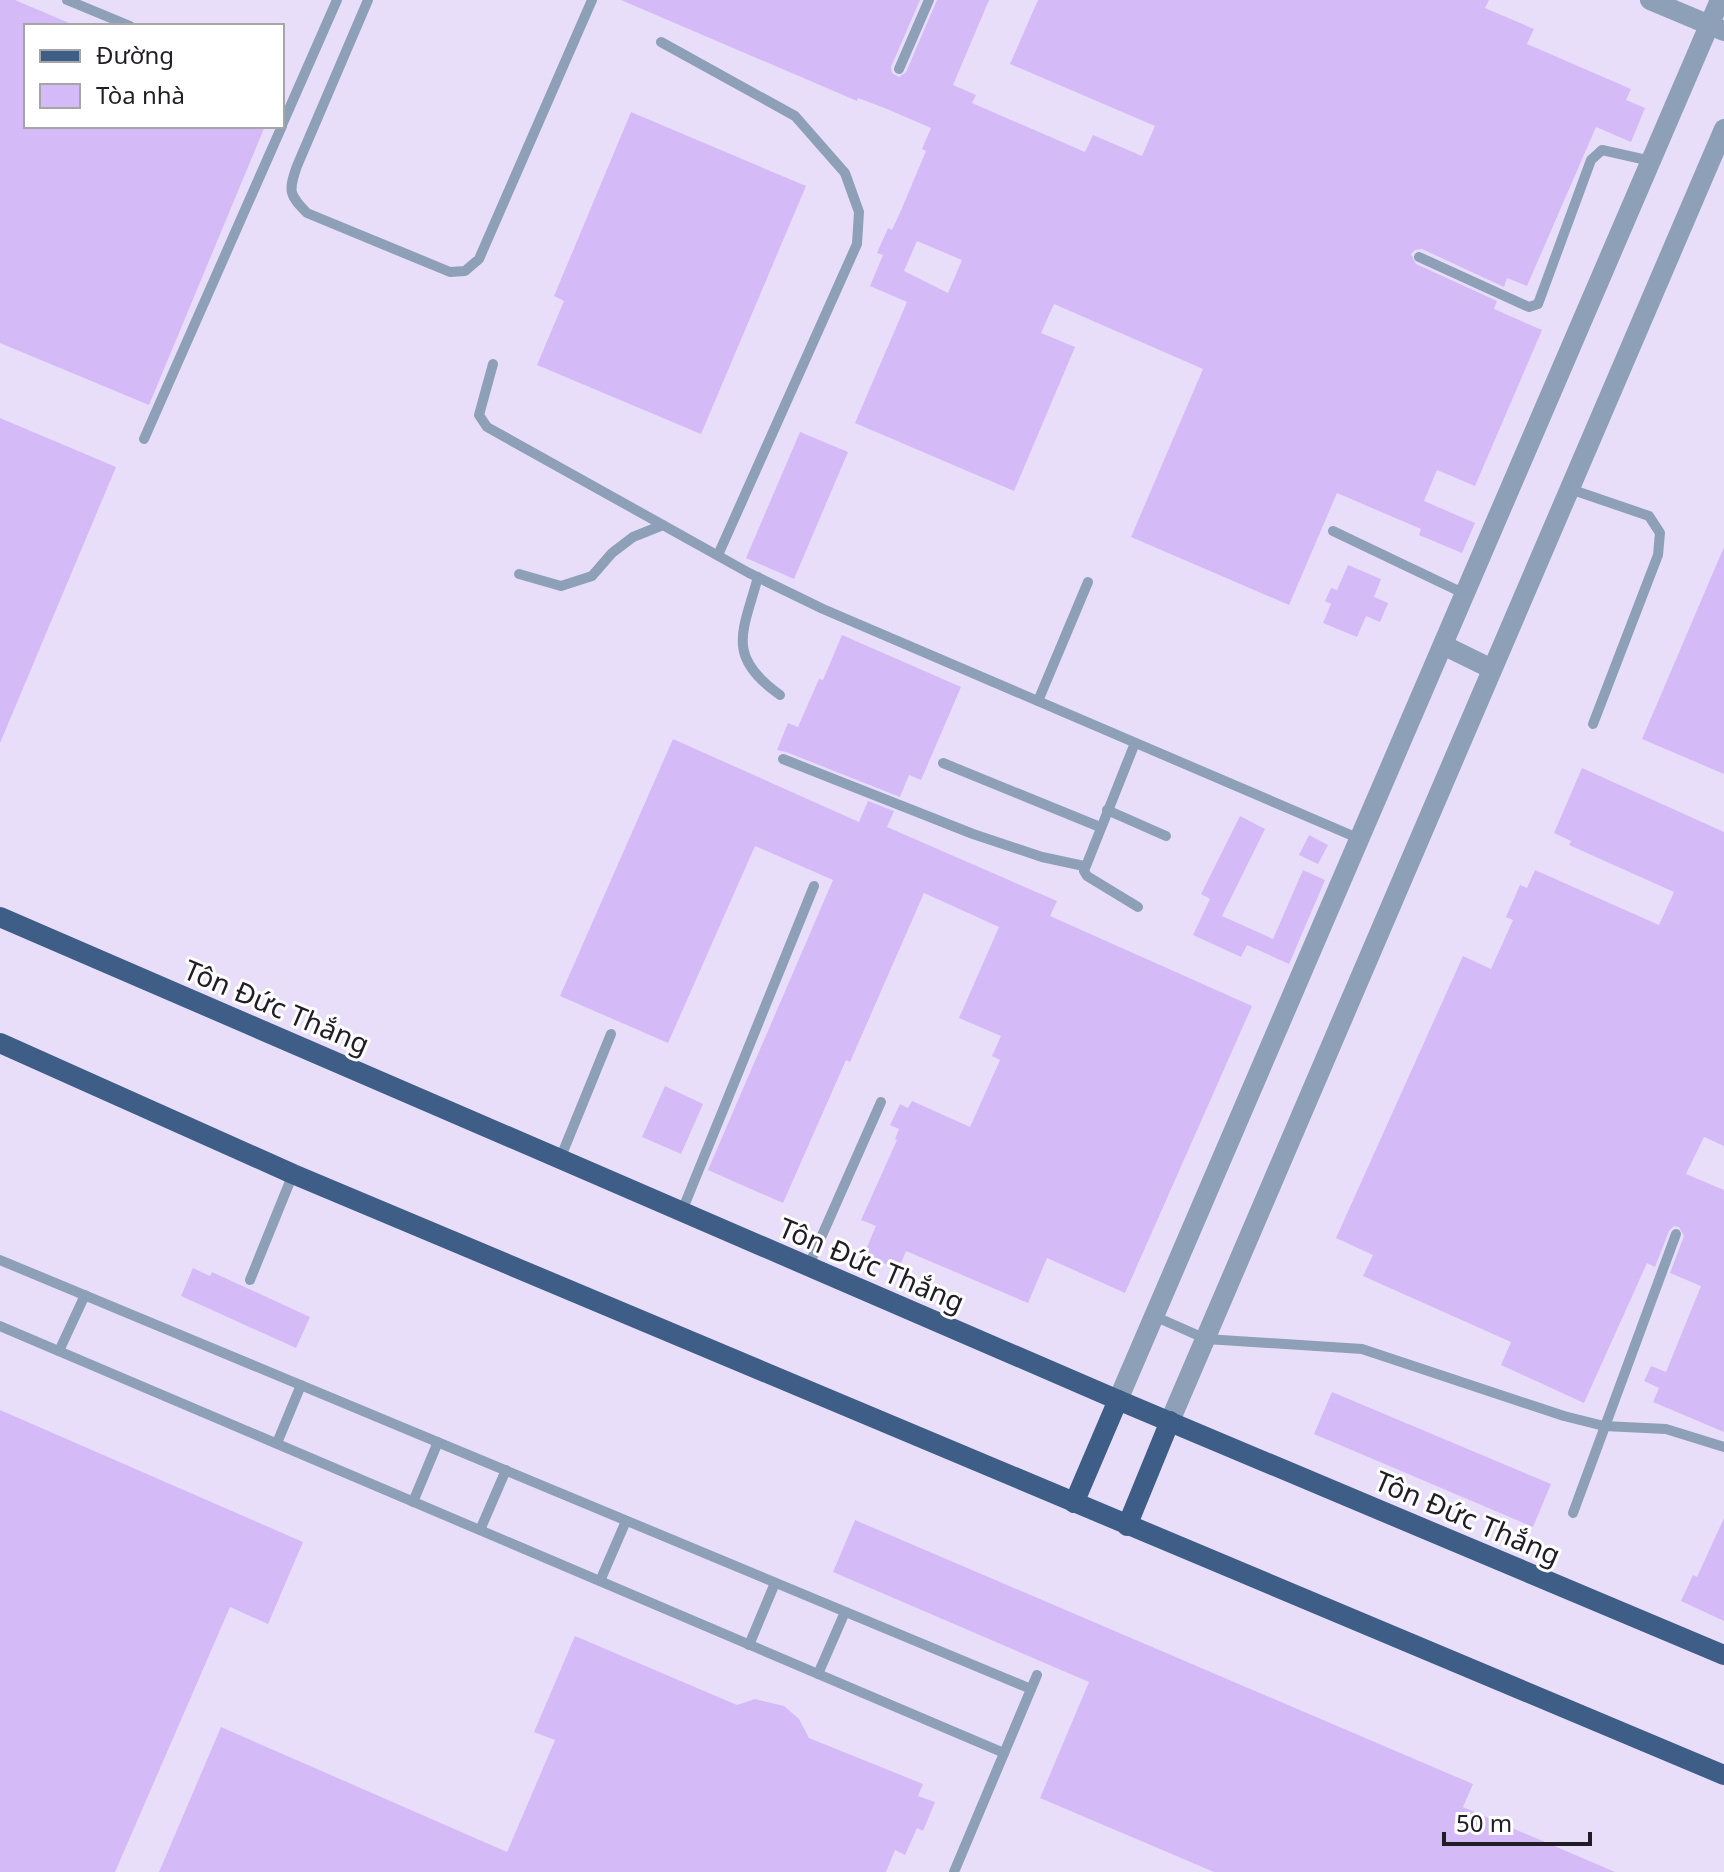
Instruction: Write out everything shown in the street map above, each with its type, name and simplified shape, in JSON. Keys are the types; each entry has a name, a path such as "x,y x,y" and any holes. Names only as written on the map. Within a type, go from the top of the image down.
{"main road":[{"name":"Tôn Đức Thắng","path":"0,917 1118,1400 1724,1655"},
{"path":"0,1043 293,1174 1724,1775"},
{"path":"1074,1503 1118,1400"},
{"path":"1127,1526 1170,1421"}],"street":[{"path":"1650,0 1717,28"},
{"path":"1118,1400 1651,161 1717,28 1720,0"},
{"path":"1170,1421 1724,129"},
{"path":"1443,645 1492,669"}],"lane":[{"path":"67,0 125,24"},
{"path":"284,121 337,0"},
{"path":"368,0 297,166 291,183 292,197 307,213 450,272 465,271 479,259 592,0"},
{"path":"899,69 929,0"},
{"path":"661,42 795,116 845,173 859,212 857,244 718,555"},
{"path":"284,91 295,95"},
{"path":"144,439 281,128"},
{"path":"1419,257 1529,307 1538,304 1591,160 1602,150 1651,161"},
{"path":"493,364 479,415 487,427 663,525 823,609 1360,839"},
{"path":"1570,489 1649,516 1660,533 1658,555 1593,724"},
{"path":"519,574 561,586 592,576 612,553 633,537 663,525"},
{"path":"1333,531 1465,594"},
{"path":"758,577 741,637 745,661 763,683 780,695"},
{"path":"1038,701 1088,582"},
{"path":"1135,743 1084,866 1087,876 1138,907"},
{"path":"783,759 973,834 1042,857 1084,866"},
{"path":"943,763 1100,827"},
{"path":"1107,810 1166,836"},
{"path":"682,1211 814,886"},
{"path":"560,1159 611,1034"},
{"path":"808,1267 881,1102"},
{"path":"250,1280 293,1174"},
{"path":"1573,1513 1676,1234"},
{"path":"0,1260 1031,1689"},
{"path":"59,1351 85,1295"},
{"path":"1154,1316 1206,1339 1362,1349 1564,1416 1604,1426 1666,1429 1724,1447"},
{"path":"0,1326 1004,1753"},
{"path":"277,1443 301,1385"},
{"path":"413,1502 438,1442"},
{"path":"480,1530 506,1470"},
{"path":"600,1581 626,1521"},
{"path":"749,1645 775,1583"},
{"path":"818,1674 845,1612"},
{"path":"954,1872 1037,1675"}],"shaded area":[{"path":"0,0 1724,0 1724,1872 0,1872"}],"building":[{"path":"0,0 15,0 71,24 24,24 24,128 264,128 149,405 0,343"},
{"path":"621,0 920,0 891,67 892,73 899,77 906,72 937,0 989,0 953,85 976,95 972,103 1085,152 1093,135 1142,156 1155,126 1010,64 1038,0 1489,0 1485,8 1534,29 1527,44 1631,89 1626,100 1645,108 1631,142 1596,127 1527,286 1507,278 1504,287 1422,249 1411,254 1416,264 1497,301 1494,309 1542,330 1475,486 1437,470 1424,501 1475,523 1462,553 1419,535 1421,529 1337,493 1289,605 1131,537 1203,369 1054,304 1041,333 1075,347 1014,491 855,423 907,302 870,286 883,255 877,253 888,228 892,230 902,208 926,151 922,149 931,128 858,98 857,101","holes":["917,241 962,260 948,293 904,271"]},
{"path":"631,112 806,186 701,434 537,365 564,301 554,296"},
{"path":"0,418 116,467 0,743"},
{"path":"800,432 848,452 794,579 746,558"},
{"path":"1724,547 1724,774 1642,739"},
{"path":"1348,565 1381,579 1374,597 1388,603 1380,622 1366,616 1357,637 1323,623 1331,604 1325,601 1331,588 1337,590"},
{"path":"842,635 961,687 921,780 909,775 900,797 777,750 788,723 798,727"},
{"path":"673,739 859,822 868,801 894,811 887,827 1057,901 1050,916 1252,1006 1125,1293 1047,1258 1028,1303 906,1251 898,1270 864,1254 876,1226 861,1220 897,1140 899,1129 890,1125 900,1104 908,1108 912,1101 970,1127 1000,1060 992,1056 1001,1036 959,1018 999,927 924,893 850,1062 846,1060 783,1203 708,1170 833,880 755,846 668,1043 560,996"},
{"path":"1582,768 1724,832 1724,1146 1704,1137 1686,1174 1724,1190 1724,1432 1653,1402 1659,1388 1644,1381 1651,1366 1666,1372 1701,1286 1670,1273 1684,1236 1679,1227 1674,1226 1669,1231 1655,1267 1647,1263 1584,1403 1501,1365 1511,1342 1363,1276 1373,1255 1336,1238 1463,956 1491,969 1513,920 1506,917 1520,885 1527,888 1535,870 1659,925 1674,892 1569,845 1571,841 1554,833"},
{"path":"1240,816 1265,829 1222,916 1273,939 1303,870 1325,880 1289,964 1247,945 1241,957 1193,935 1210,899 1201,894"},
{"path":"1309,835 1328,845 1318,864 1299,855"},
{"path":"665,1086 703,1104 681,1154 642,1137"},
{"path":"193,1268 210,1276 212,1272 310,1317 296,1348 181,1296"},
{"path":"1332,1392 1551,1484 1533,1527 1314,1434"},
{"path":"0,1410 303,1542 268,1624 230,1607 115,1872 0,1872"},
{"path":"1724,1518 1724,1621 1681,1601 1693,1575 1697,1577"},
{"path":"855,1520 1473,1784 1463,1807 1615,1872 1214,1872 1040,1798 1089,1682 833,1572"},
{"path":"575,1636 737,1705 755,1699 784,1706 799,1719 809,1738 923,1784 918,1796 935,1802 923,1831 917,1828 905,1855 895,1850 886,1872 159,1872 221,1727 507,1852 555,1740 534,1732"}]}
